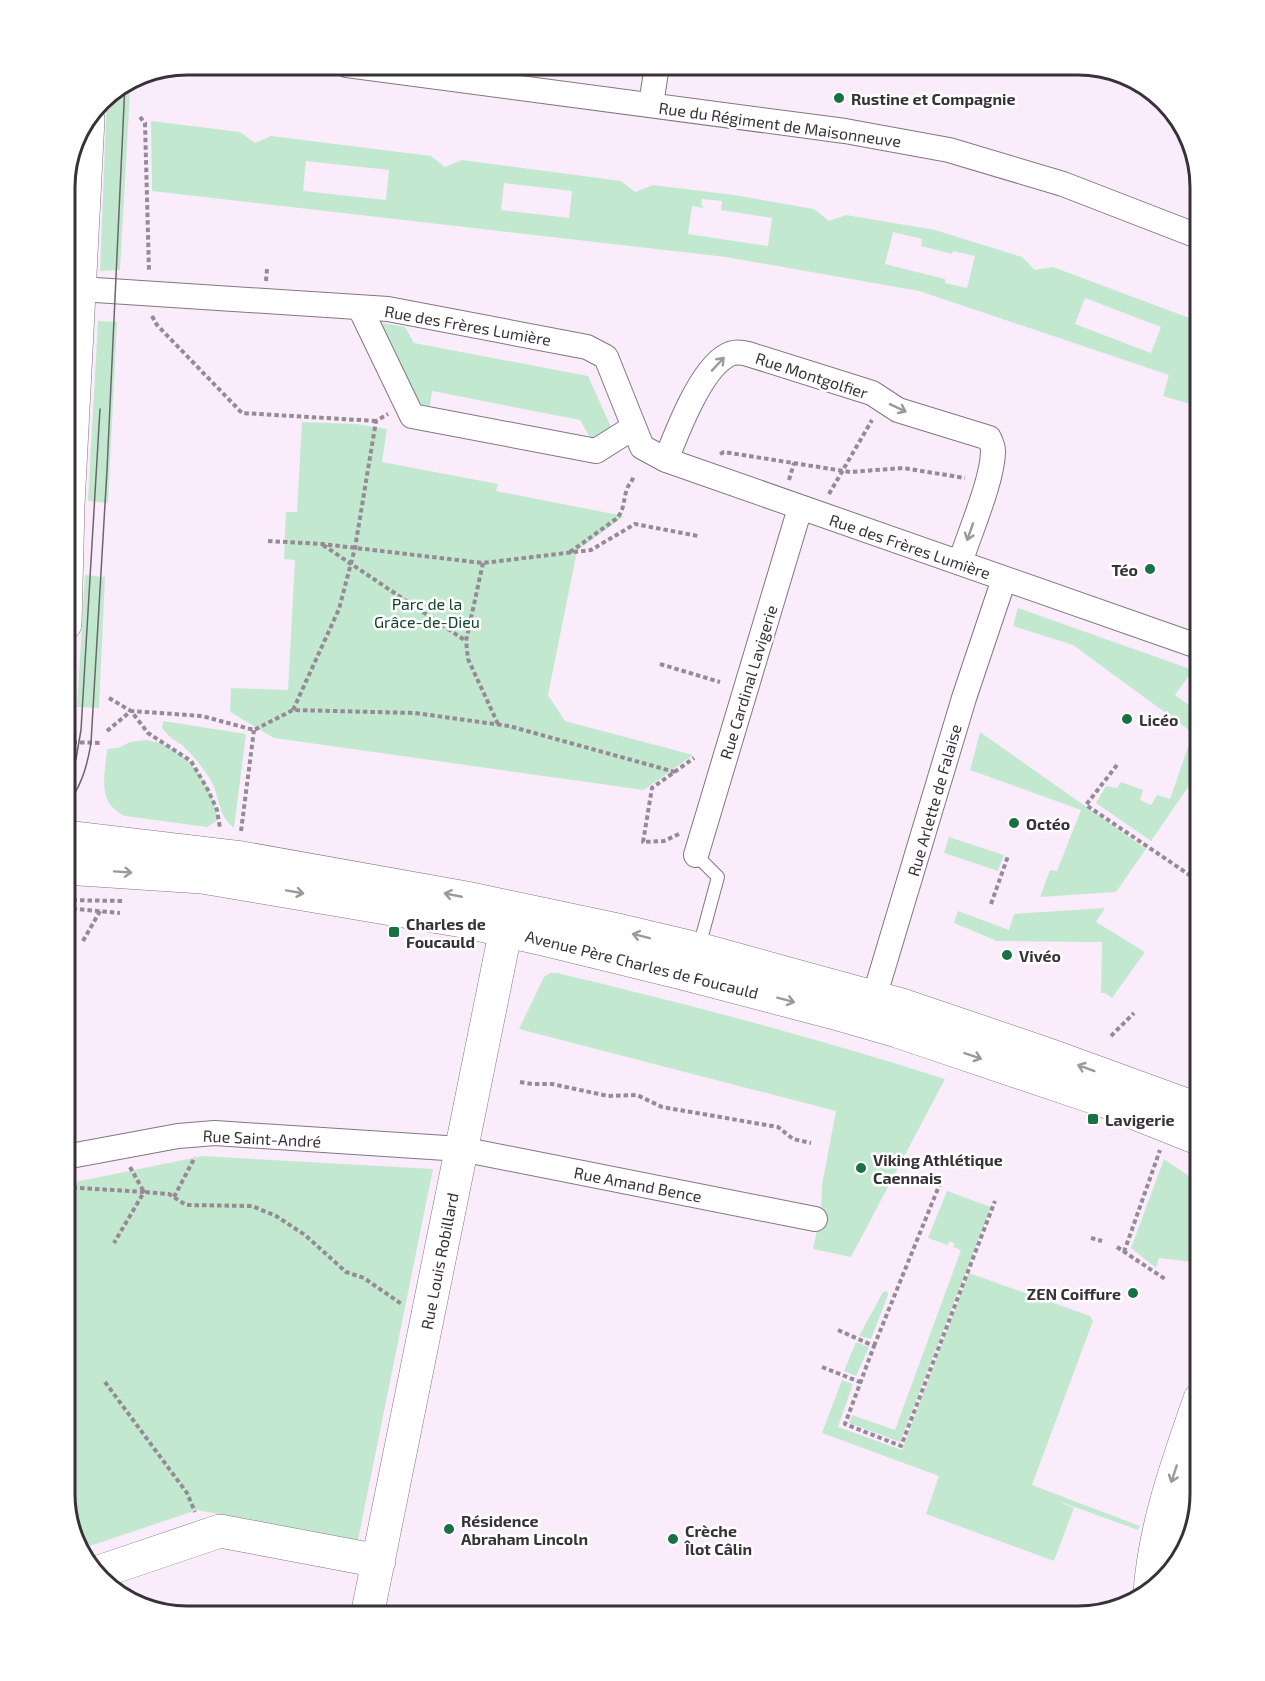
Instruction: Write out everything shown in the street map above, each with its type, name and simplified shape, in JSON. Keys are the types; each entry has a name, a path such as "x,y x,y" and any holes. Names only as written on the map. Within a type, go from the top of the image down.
{"main road":[{"path":"75,193 84,142"},
{"name":"Avenue Père Charles de Foucauld","path":"75,838 242,858 508,919 698,949 870,1009"},
{"name":"Avenue Père Charles de Foucauld","path":"75,869 202,877 463,921 508,919 682,973 964,1025 1114,1091 1190,1133"},
{"name":"Rue Louis Robillard","path":"369,1606 508,919"},
{"name":"Avenue Père Charles de Foucauld","path":"1114,1091 1190,1108"},
{"path":"1151,1579 1153,1558 1171,1483 1190,1428"},
{"path":"1176,1548 1186,1521"},
{"path":"105,1570 220,1531 379,1561"}],"street":[{"name":"Rue du Régiment de Maisonneuve","path":"429,75 844,131 949,150 1064,184 1190,233"},
{"path":"651,105 656,75"},
{"name":"Rue des Frères Lumière","path":"75,289 388,309 587,347 606,357 642,447 666,460 1190,644"},
{"name":"Rue des Frères Lumière","path":"360,308 412,416 596,452 634,427"},
{"name":"Rue Montgolfier","path":"666,460 685,412 702,384 720,361 738,352 872,393 898,410 989,438 994,448 987,480 960,563"},
{"name":"Rue Cardinal Lavigerie","path":"696,855 800,508"},
{"name":"Rue Arlette de Falaise","path":"870,1009 964,698 1004,579"},
{"name":"Rue Saint-André","path":"75,1155 178,1136 214,1133 461,1149"},
{"name":"Rue Amand Bence","path":"461,1149 814,1219"}],"lane":[{"path":"696,855 718,877 698,949"}],"path":[{"path":"140,117 145,123 150,278"},
{"path":"152,315 157,325 242,413 376,421 388,414"},
{"path":"829,494 883,401"},
{"path":"293,710 339,609 355,548 376,421"},
{"path":"716,455 724,452 850,472 903,468 987,480"},
{"path":"789,481 794,463"},
{"path":"570,553 622,513 628,486 634,475"},
{"path":"268,541 322,544 483,563 591,550 634,524 698,536"},
{"path":"322,544 466,641"},
{"path":"483,563 466,641 468,659 498,724"},
{"path":"660,664 720,682"},
{"path":"109,698 131,711 148,733 191,761 208,790 217,810 219,826 224,832"},
{"path":"107,731 131,711 202,716 254,730 293,710 416,713 510,726 675,772"},
{"path":"240,837 254,730"},
{"path":"75,742 102,743"},
{"path":"681,832 664,841 643,842 652,788 694,758"},
{"path":"1117,765 1086,805 1190,875"},
{"path":"991,904 1008,856"},
{"path":"75,909 120,913"},
{"path":"83,940 100,911"},
{"path":"1111,1036 1134,1013"},
{"path":"520,1082 552,1084 608,1096 637,1095 662,1107 778,1128 793,1139 811,1143"},
{"path":"174,1197 195,1156 195,1150"},
{"path":"1124,1251 1161,1150"},
{"path":"126,1161 144,1192"},
{"path":"941,1181 845,1424 901,1446 995,1201"},
{"path":"75,1188 169,1194 186,1205 252,1206 276,1216 305,1235 346,1272 364,1278 411,1311"},
{"path":"114,1243 144,1192"},
{"path":"1091,1238 1102,1241"},
{"path":"1117,1247 1165,1279"},
{"path":"838,1330 874,1346"},
{"path":"822,1367 860,1382"},
{"path":"105,1382 187,1493 205,1536"}],"green space":[{"path":"130,92 120,270 100,271 106,110"},
{"path":"151,121 240,132 255,143 271,136 431,156 445,167 462,160 621,181 635,192 653,185 734,195 814,209 829,221 846,215 935,230 1022,257 1035,270 1053,267 1190,318 1190,404 1163,396 1169,375 919,291 726,257 152,191","holes":["306,161 389,170 386,200 303,191","504,183 572,191 569,218 501,210","702,199 722,201 721,210 772,218 768,246 688,234 692,206 704,208 701,204","893,232 922,239 921,246 952,254 953,251 975,256 967,288 945,283 945,279 885,264","1085,298 1161,327 1151,353 1075,324"]},
{"path":"98,321 117,322 108,503 88,501"},
{"path":"378,322 405,327 414,343 588,376 612,429 591,439 580,420 432,391 430,406 417,404"},
{"name":"Parc de la Grâce-de-Dieu","path":"302,422 356,424 387,429 382,462 498,484 496,491 624,516 577,551 548,695 565,721 693,755 644,790 274,738 230,712 231,688 288,690 295,560 284,559 286,512 297,512"},
{"path":"85,575 105,577 99,708 77,707"},
{"path":"1018,608 1190,669 1190,674 1175,695 1190,706 1190,731 1073,645 1013,626"},
{"path":"163,721 246,734 234,828 222,812 210,779 191,754 164,731"},
{"path":"980,732 1146,849 1116,892 1040,897 1050,870 1057,871 1081,810 970,770"},
{"path":"145,740 159,743 184,757 203,780 215,806 218,820 207,827 125,816 116,810 106,796 104,787 107,749"},
{"path":"1190,742 1190,784 1151,841 1096,803 1106,786 1117,788 1121,782 1143,790 1140,800 1151,805 1157,795 1170,799"},
{"path":"949,837 1004,855 998,871 944,853"},
{"path":"1105,908 1096,922 1145,952 1112,998 1101,993 1102,942 997,941 954,923 958,911 1009,930 1014,914"},
{"path":"550,973 752,1022 945,1079 851,1257 813,1249 836,1111 519,1029 544,977"},
{"path":"203,1156 433,1169 358,1540 197,1510 88,1547 79,1523 75,1494 75,1182"},
{"path":"1164,1159 1190,1178 1190,1262 1159,1258 1156,1268 1131,1248"},
{"path":"947,1191 991,1207 900,1442 849,1423 852,1415 895,1430 961,1250 953,1247 954,1243 949,1241 948,1245 928,1238"},
{"path":"969,1273 1090,1316 1093,1321 1032,1485 1140,1526 1138,1530 1055,1500 1074,1508 1054,1561 926,1514 939,1476 822,1433 842,1380 853,1384 838,1427 902,1450"},
{"path":"887,1291 888,1295 871,1339 859,1336 883,1292"},
{"path":"856,1342 869,1347 856,1376 844,1371"}],"tram line":[{"path":"75,792 83,777 91,743 107,470 124,94"},
{"path":"75,761 81,730 100,409"}],"place":[{"name":"Rustine et Compagnie","path":"839,98"},
{"name":"Téo","path":"1150,569"},
{"name":"Licéo","path":"1127,719"},
{"name":"Octéo","path":"1014,823"},
{"name":"Charles de Foucauld","path":"394,932"},
{"name":"Vivéo","path":"1007,955"},
{"name":"Lavigerie","path":"1093,1119"},
{"name":"Viking Athlétique Caennais","path":"861,1168"},
{"name":"ZEN Coiffure","path":"1133,1293"},
{"name":"Résidence Abraham Lincoln","path":"449,1529"},
{"name":"Crèche Îlot Câlin","path":"673,1539"}]}
